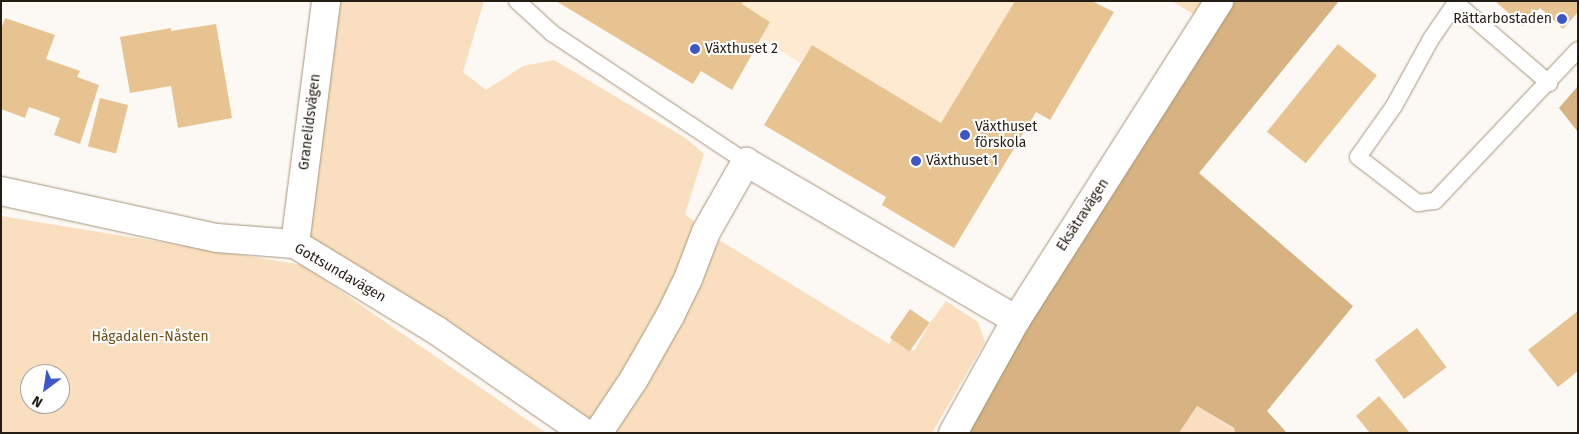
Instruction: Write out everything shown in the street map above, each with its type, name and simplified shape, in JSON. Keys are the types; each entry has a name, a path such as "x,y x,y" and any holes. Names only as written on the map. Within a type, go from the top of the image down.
{"street":[{"name":"Granelidsvägen","path":"295,244 326,1"},
{"name":"Eksätravägen","path":"953,433 1016,320 1218,1"},
{"path":"598,433 634,379 670,316 688,279 706,232 746,162 1016,320"},
{"name":"Gottsundavägen","path":"1,191 217,238 295,244 436,330 585,433"}],"lane":[{"path":"517,1 552,33 746,162"},
{"path":"1548,83 1456,2 1431,39 1394,106 1358,157 1418,202 1435,201 1548,83 1578,50"}],"shaded area":[{"path":"744,1 1015,1 941,123 812,45 800,63 760,38 770,22 742,4"},
{"path":"1219,1 1339,1 1199,173 1353,306 1267,411 1287,433 1235,433 1234,428 1197,406 1179,433 953,433"},
{"path":"1578,86 1578,132 1559,108"}],"green space":[{"path":"326,1 484,1 463,72 486,90 523,66 554,60 687,139 704,154 685,214 706,232 889,344 892,339 914,351 930,323 946,301 978,322 985,342 932,433 585,433 295,244"},
{"path":"1172,1 1219,1 1206,22"},
{"name":"Hågadalen-Nåsten","path":"1,216 303,265 546,433 1,433"},
{"path":"1197,406 1234,429 1235,433 1179,433"}],"building":[{"name":"Växthuset 2","path":"556,1 744,1 742,4 770,22 732,90 701,71 693,84"},
{"name":"Växthuset 1","path":"1015,1 1092,1 1114,12 1050,120 1036,112 954,248 882,205 886,197 764,125 812,45 941,123"},
{"name":"Rättarbostaden","path":"1495,1 1578,1 1578,12 1563,29 1540,8 1523,26"},
{"path":"5,18 55,35 46,59 80,71 77,77 99,85 80,144 54,135 60,118 29,107 25,118 1,109 1,30"},
{"path":"216,24 232,118 178,128 171,86 130,93 120,37 171,28 171,31"},
{"path":"1338,44 1377,75 1306,163 1267,132"},
{"path":"100,98 128,105 116,154 88,147"},
{"path":"910,309 930,323 910,351 890,338"},
{"path":"1578,311 1578,371 1558,387 1528,350"},
{"path":"1417,328 1446,367 1404,399 1375,360"},
{"path":"1379,396 1410,433 1370,433 1356,416"}],"place":[{"name":"Rättarbostaden","path":"1562,19"},
{"name":"Växthuset 2","path":"695,49"},
{"name":"Växthuset förskola","path":"965,135"},
{"name":"Växthuset 1","path":"916,161"}]}
